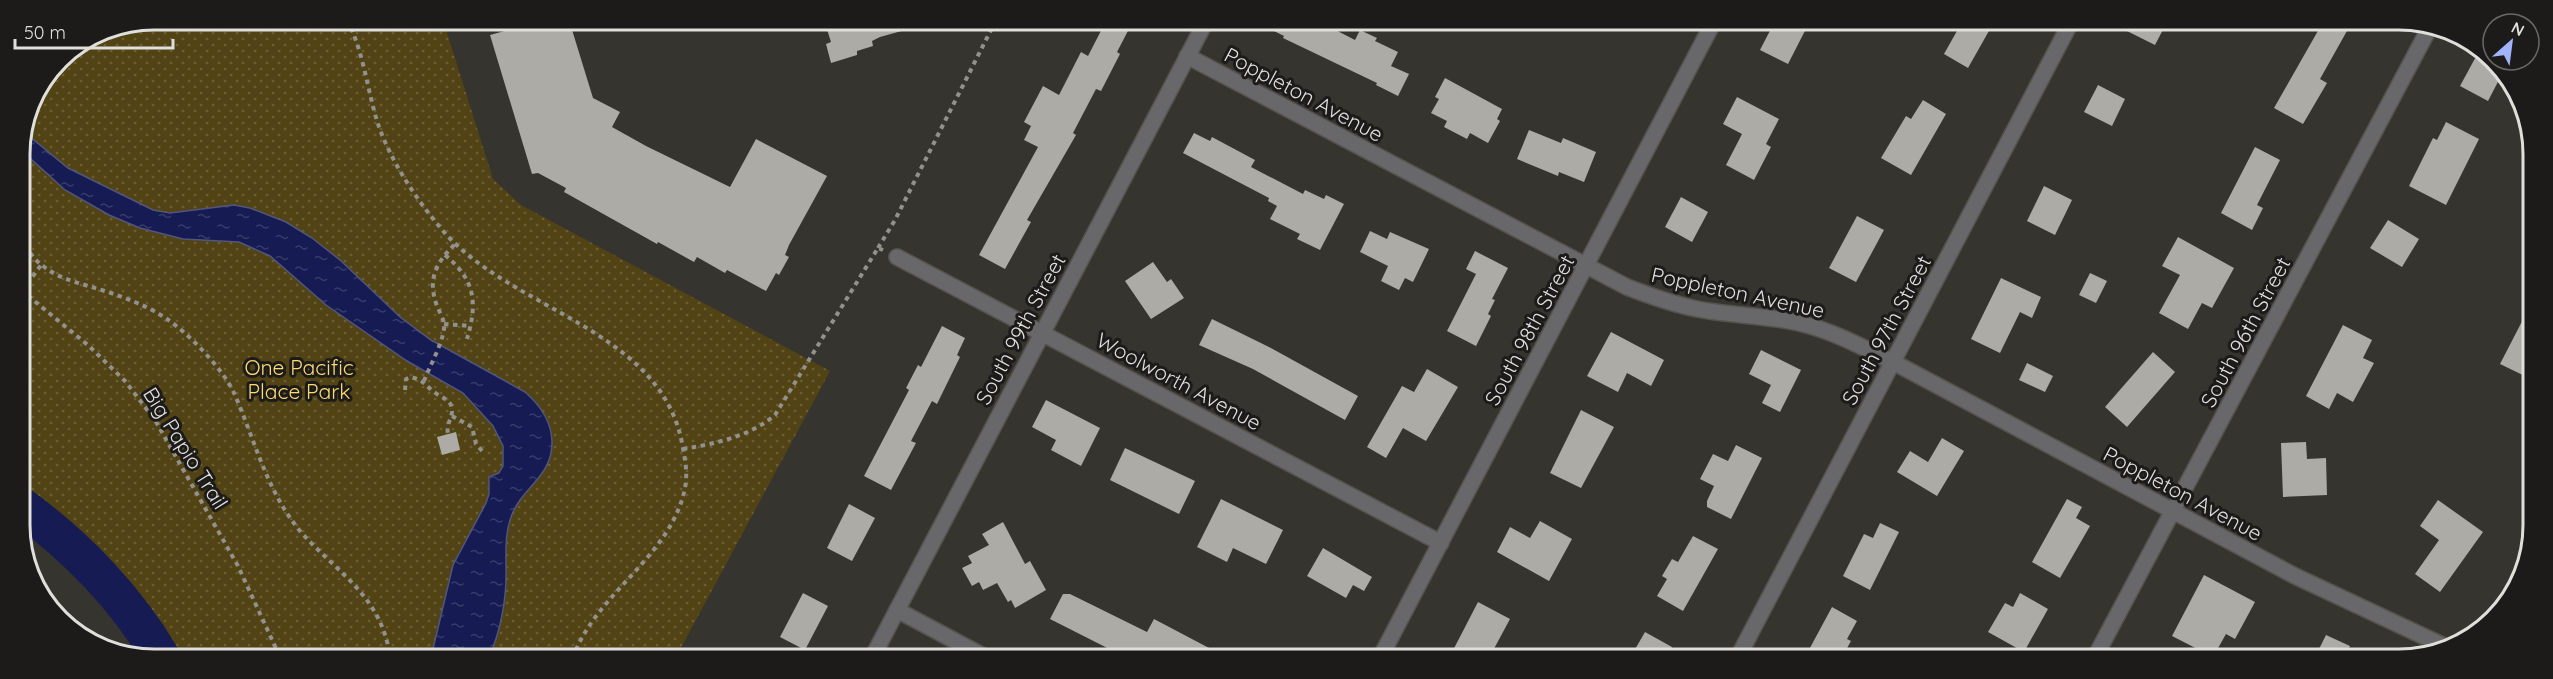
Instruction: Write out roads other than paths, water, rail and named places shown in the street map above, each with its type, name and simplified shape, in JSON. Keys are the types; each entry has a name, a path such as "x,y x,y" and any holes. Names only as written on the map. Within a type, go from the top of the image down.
{"street":[{"name":"South 99th Street","path":"877,649 1201,30"},
{"name":"South 98th Street","path":"1385,649 1709,30"},
{"name":"South 97th Street","path":"1742,649 2067,30"},
{"name":"South 96th Street","path":"2099,649 2427,33"},
{"name":"Poppleton Avenue","path":"1187,56 1627,287 1658,300 1699,309 1804,324 1840,336 2295,576 2437,643"},
{"name":"Woolworth Avenue","path":"897,257 1441,543"},
{"path":"897,610 970,649"}],"water":[{"path":"31,138 68,168 153,210 170,213 234,205 250,208 286,222 312,238 340,260 400,317 431,340 525,392 536,402 550,428 551,455 542,474 516,507 509,523 504,601 500,625 492,649 433,649 453,565 486,503 489,494 489,477 499,473 503,466 503,446 493,426 463,393 407,361 326,305 270,256 239,242 183,239 140,228 109,215 65,190 30,158"}],"waterway":[{"path":"30,513 81,556 99,575 133,615 156,649"}],"park label":[{"name":"One Pacific Place Park","path":"299,379"}]}
